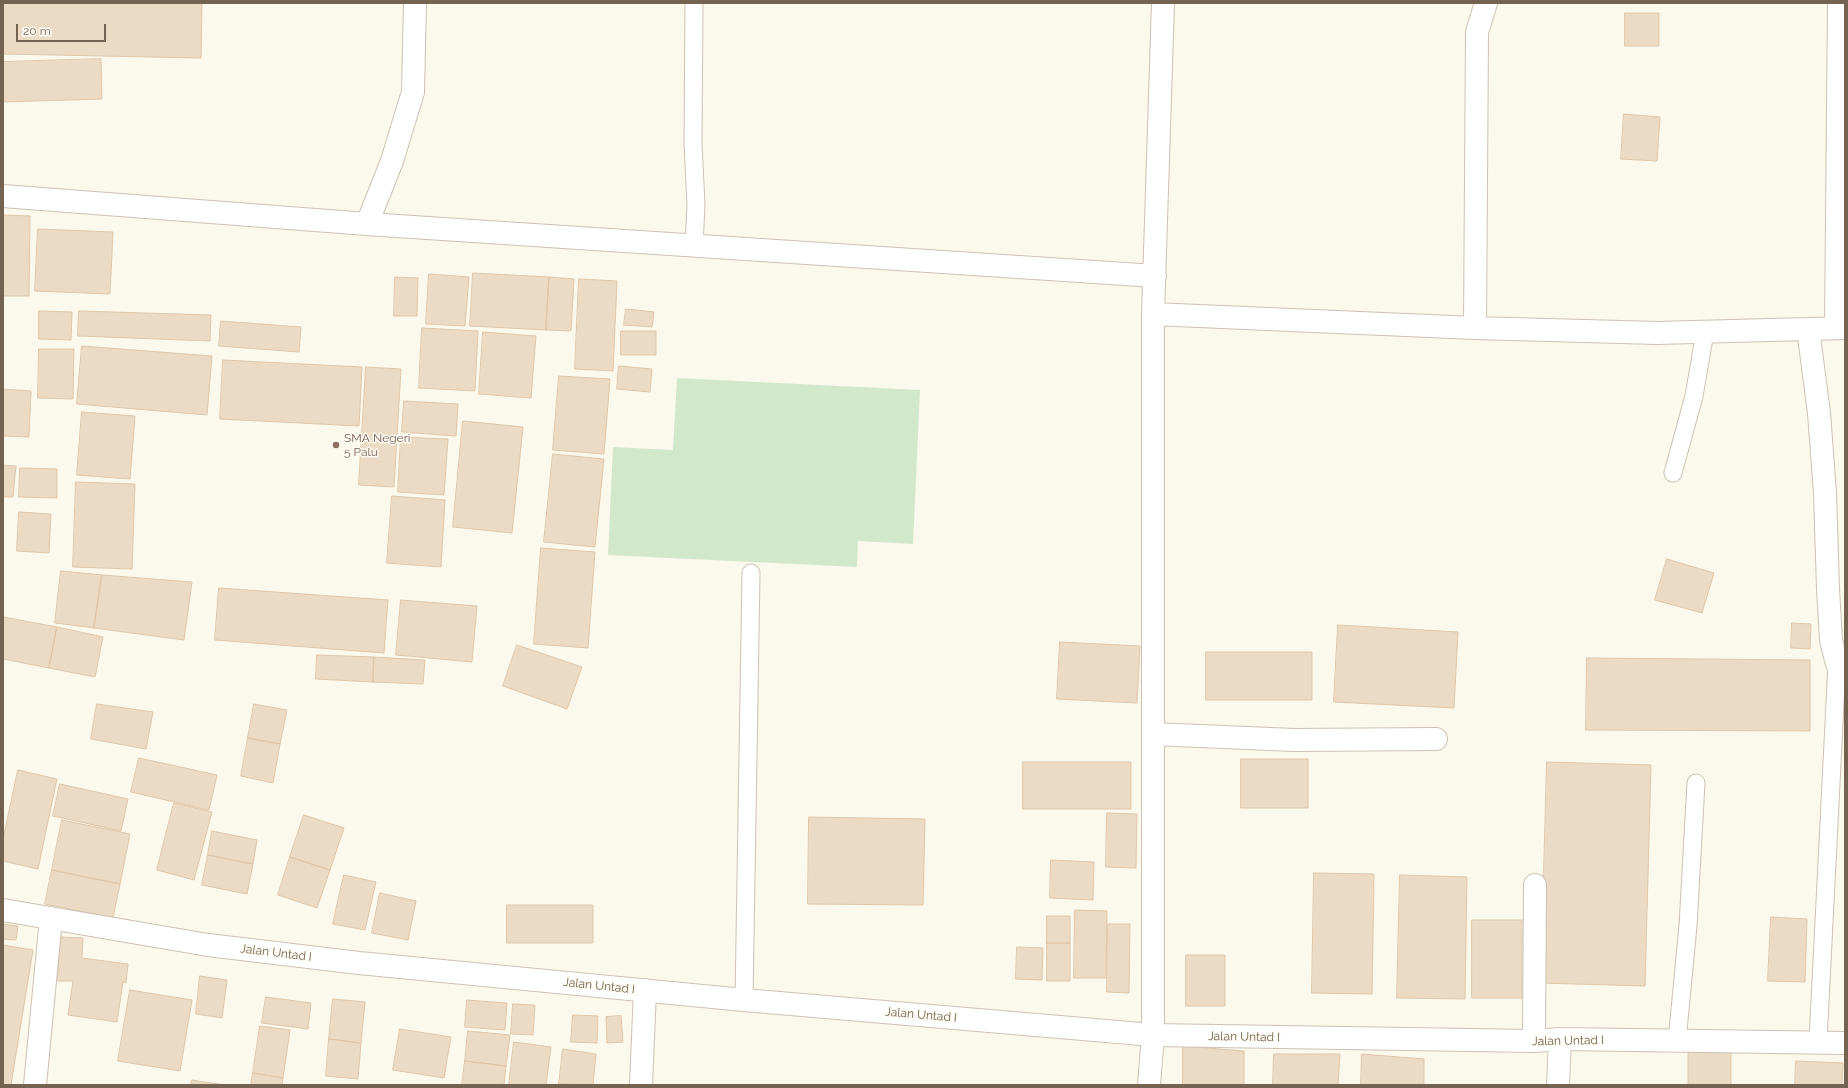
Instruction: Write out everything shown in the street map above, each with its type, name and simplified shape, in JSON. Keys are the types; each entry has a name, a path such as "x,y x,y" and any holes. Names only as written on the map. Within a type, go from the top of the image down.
{"street":[{"path":"367,224 392,161 413,92 415,3"},
{"path":"1150,1085 1153,1035 1153,314 1156,276 1163,3"},
{"path":"1475,328 1477,32 1486,3"},
{"path":"1153,314 1475,328 1657,333 1841,327 1839,3"},
{"path":"3,196 367,224 1156,276"},
{"path":"1808,329 1819,413 1825,493 1831,640 1841,666"},
{"path":"1153,734 1294,740 1436,739"},
{"path":"1534,1042 1535,885"},
{"name":"Jalan Untad I","path":"3,910 208,945 359,963 744,1000 1153,1035 1534,1042 1560,1039 1677,1042 1845,1043"},
{"path":"35,1085 51,918"},
{"path":"641,1085 645,990"},
{"path":"1558,1085 1560,1039"}],"lane":[{"path":"694,3 693,144 696,205 694,246"},
{"path":"1673,473 1694,396 1705,332"},
{"path":"744,1000 751,573"},
{"path":"1818,1042 1841,666"},
{"path":"1677,1042 1688,926 1696,783"}],"green space":[{"path":"677,378 920,390 913,544 858,541 857,567 608,555 613,447 673,450"}],"building":[{"path":"3,3 202,3 201,58 3,54"},
{"path":"1625,13 1659,13 1659,46 1625,46"},
{"path":"101,59 102,99 3,102 3,62"},
{"path":"1624,114 1660,117 1657,161 1621,159"},
{"path":"3,215 30,216 29,296 3,296"},
{"path":"38,229 113,232 110,294 35,291"},
{"path":"473,273 549,277 546,330 470,326"},
{"path":"429,274 469,277 465,326 426,324"},
{"path":"395,277 418,278 417,316 394,316"},
{"path":"549,277 574,279 571,331 546,330"},
{"path":"579,279 617,281 613,371 575,369"},
{"path":"626,309 654,312 652,327 624,325"},
{"path":"39,311 72,312 71,340 39,339"},
{"path":"79,311 211,315 210,341 78,336"},
{"path":"221,321 301,327 299,352 219,346"},
{"path":"422,328 478,331 475,391 419,388"},
{"path":"621,331 656,331 656,355 621,355"},
{"path":"483,332 536,336 531,398 479,394"},
{"path":"82,346 212,356 207,415 77,404"},
{"path":"39,349 74,349 73,399 38,398"},
{"path":"223,360 362,367 359,426 220,419"},
{"path":"619,366 652,369 650,392 617,389"},
{"path":"366,367 401,369 394,487 359,485"},
{"path":"559,376 610,379 604,454 553,450"},
{"path":"3,389 31,391 29,437 3,436"},
{"path":"404,401 458,404 456,436 402,432"},
{"path":"82,412 135,416 130,479 77,475"},
{"path":"463,421 523,427 512,533 453,527"},
{"path":"401,437 448,439 444,495 398,492"},
{"path":"553,454 604,459 595,547 544,542"},
{"path":"3,465 16,466 13,497 3,497"},
{"path":"20,468 57,469 57,498 19,497"},
{"path":"76,482 135,484 132,569 73,567"},
{"path":"392,496 445,500 441,567 387,563"},
{"path":"19,512 51,514 49,553 17,551"},
{"path":"541,548 595,552 588,648 534,644"},
{"path":"1667,559 1714,573 1702,613 1655,600"},
{"path":"61,571 102,575 94,628 55,623"},
{"path":"102,575 192,582 184,640 94,628"},
{"path":"219,588 388,600 384,653 215,640"},
{"path":"401,600 477,606 472,662 396,655"},
{"path":"3,617 57,627 49,668 3,659"},
{"path":"1792,623 1811,624 1810,649 1791,648"},
{"path":"1338,625 1458,632 1454,708 1334,702"},
{"path":"57,627 103,637 95,677 49,668"},
{"path":"1060,642 1140,646 1137,703 1057,699"},
{"path":"517,645 582,667 567,709 503,686"},
{"path":"1206,652 1312,652 1312,700 1206,700"},
{"path":"317,655 374,657 373,682 316,679"},
{"path":"374,657 425,660 423,684 373,682"},
{"path":"1587,658 1810,660 1810,731 1586,730"},
{"path":"97,704 153,712 146,749 91,739"},
{"path":"254,704 287,710 280,744 248,738"},
{"path":"248,738 280,744 273,783 241,776"},
{"path":"139,758 217,775 209,810 131,792"},
{"path":"1241,759 1308,759 1308,808 1241,808"},
{"path":"1023,762 1131,762 1131,809 1023,809"},
{"path":"1547,762 1651,765 1645,986 1541,983"},
{"path":"18,770 57,779 38,869 3,861 3,840"},
{"path":"60,784 128,799 121,831 53,816"},
{"path":"174,803 212,812 194,880 157,870"},
{"path":"1107,813 1137,814 1136,868 1106,867"},
{"path":"304,815 344,828 330,870 290,857"},
{"path":"809,817 925,819 923,905 808,904"},
{"path":"62,820 130,834 120,884 52,870"},
{"path":"212,831 257,840 253,864 208,855"},
{"path":"208,855 253,864 247,894 202,885"},
{"path":"290,857 330,870 317,908 278,895"},
{"path":"1051,860 1094,862 1093,900 1050,898"},
{"path":"52,870 120,884 113,918 45,904"},
{"path":"1314,873 1374,874 1372,994 1312,993"},
{"path":"344,875 376,882 365,930 333,924"},
{"path":"1400,875 1467,877 1465,999 1397,998"},
{"path":"380,893 416,901 408,940 372,933"},
{"path":"507,905 593,905 593,943 507,943"},
{"path":"1075,910 1107,911 1106,978 1074,978"},
{"path":"1047,916 1070,916 1070,943 1047,943"},
{"path":"1771,917 1807,919 1805,982 1768,981"},
{"path":"1472,920 1522,920 1522,998 1472,998"},
{"path":"3,924 18,926 16,940 3,939"},
{"path":"1108,924 1130,924 1129,993 1107,992"},
{"path":"60,937 83,938 82,958 128,964 126,983 123,982 117,1022 68,1015 73,981 58,981"},
{"path":"1047,943 1070,943 1070,981 1047,981"},
{"path":"3,945 33,950 11,1085 3,1085"},
{"path":"1017,947 1043,948 1042,980 1016,979"},
{"path":"1186,955 1225,955 1225,1006 1186,1006"},
{"path":"200,976 227,980 222,1018 196,1014"},
{"path":"130,990 192,1000 180,1071 118,1061"},
{"path":"266,997 311,1003 308,1029 262,1023"},
{"path":"333,999 365,1002 361,1043 329,1039"},
{"path":"467,1000 507,1003 505,1030 465,1027"},
{"path":"513,1004 535,1005 533,1035 511,1034"},
{"path":"573,1015 598,1016 597,1043 571,1042"},
{"path":"621,1016 623,1042 607,1043 606,1017"},
{"path":"260,1026 290,1030 283,1078 253,1073"},
{"path":"400,1029 451,1037 444,1078 393,1070"},
{"path":"468,1031 510,1035 506,1066 465,1061"},
{"path":"329,1039 361,1043 358,1079 326,1076"},
{"path":"514,1042 551,1047 546,1085 509,1085"},
{"path":"1183,1046 1244,1051 1244,1085 1183,1085"},
{"path":"563,1049 596,1054 593,1085 559,1084"},
{"path":"1731,1050 1731,1085 1688,1085 1688,1052"},
{"path":"1274,1054 1340,1054 1338,1085 1273,1085"},
{"path":"1362,1054 1424,1059 1424,1085 1361,1085"},
{"path":"465,1061 506,1066 504,1085 462,1085"},
{"path":"1796,1061 1843,1063 1842,1085 1795,1085"},
{"path":"253,1073 283,1078 282,1085 251,1085"},
{"path":"192,1080 225,1085 191,1085"}],"place":[{"name":"SMA Negeri 5 Palu","path":"336,445"}]}
